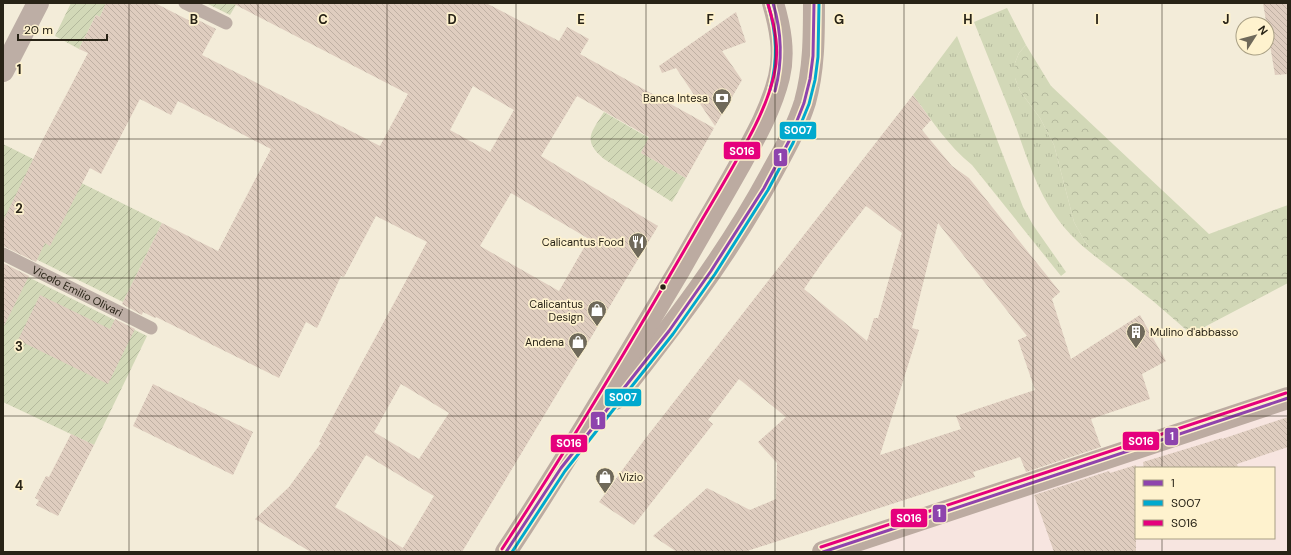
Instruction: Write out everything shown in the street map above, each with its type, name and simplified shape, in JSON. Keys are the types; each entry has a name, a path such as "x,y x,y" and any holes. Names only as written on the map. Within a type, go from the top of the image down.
{"street":[{"path":"3,71 38,3"},
{"path":"506,552 561,468 728,186 766,115 779,76 781,56 781,36 773,3"},
{"path":"561,468 669,331 728,246 770,177 798,122 808,87 813,56 814,3"},
{"path":"823,552 1288,398"}],"lane":[{"path":"185,3 226,23"},
{"name":"Vicolo Emilio Olivari","path":"3,254 151,328"}],"shaded area":[{"path":"1288,401 1288,552 855,552"}],"green space":[{"path":"71,3 106,3 100,17 96,15 79,49 55,36"},
{"path":"206,3 237,3 230,15"},
{"path":"1007,8 1026,45 1019,53 1015,63 1015,78 1020,91 1040,118 1054,145 1074,222 1085,242 1108,266 1068,232 1050,208 1038,186 974,22"},
{"path":"957,36 1023,207 1033,225 1066,272 1061,276 972,165 963,158 933,123 913,95"},
{"path":"1026,45 1051,86 1209,234 1288,205 1288,283 1191,334 1153,301 1108,266 1085,242 1074,222 1054,145 1040,118 1020,91 1015,78 1015,63 1019,53"},
{"path":"604,112 649,138 641,153 686,178 672,202 604,159 593,147 591,141 592,131"},
{"path":"3,144 162,223 123,302 3,243"},
{"path":"28,277 147,336 94,445 3,402 3,298"}],"building":[{"path":"106,3 155,3 194,23 196,19 216,29 202,55 380,146 408,94 232,3 486,3 559,41 567,27 589,39 580,54 714,128 686,178 641,153 649,137 577,96 541,156 658,226 462,552 311,552 255,519 289,487 321,443 319,442 427,242 376,216 344,277 341,276 317,328 306,322 279,378 156,317 155,318 143,312 142,315 122,304 162,223 218,251 271,149 178,101 171,115 140,99 101,174 90,168 50,246 45,243 36,262 3,246 3,221 41,143 88,53 79,49 96,15 100,17","holes":["473,86 514,110 490,152 450,130","511,193 589,239 559,291 480,246","401,384 449,413 419,459 374,432","366,455 434,496 403,548 335,507"]},
{"path":"1263,3 1288,3 1288,74 1275,75 1272,56 1275,56 1275,16 1265,16"},
{"path":"736,12 746,42 722,51 742,80 715,126 676,68 662,73 659,66"},
{"path":"913,95 931,120 922,130 952,166 969,178 1060,292 1052,299 1071,359 1140,315 1166,361 1142,374 1150,399 1091,419 1101,447 1026,472 1020,457 973,472 975,477 744,552 677,552 653,536 707,488 750,510 776,499 777,463 758,442 786,417 739,379 708,420 713,424 634,525 599,502 645,439","holes":["866,206 902,233 878,318 874,318 867,341 804,289 824,260","938,223 1027,336 1018,340 1035,390 956,416 961,429 880,455 919,330 912,328"]},
{"path":"3,263 29,276 3,328"},
{"path":"40,295 110,329 115,319 135,329 108,384 18,340"},
{"path":"153,384 253,432 233,475 133,426"},
{"path":"1288,417 1288,447 1237,464 1238,467 1144,467 1143,462 1222,439"},
{"path":"71,434 94,445 58,516 36,505 39,500 35,498 46,476 49,477"},
{"path":"1136,465 1136,552 1054,552 1034,495 1109,471 1110,473"}],"transit line":[{"name":"1","path":"773,3 780,36 780,58 778,80 775,91"},
{"name":"1","path":"506,552 561,468 669,331 711,271 764,188 789,141 804,103 810,79 813,56 814,3"},
{"name":"S007","path":"512,552 565,471 673,334 715,274 768,190 793,143 809,104 815,80 818,57 819,3"},
{"name":"S007","path":"768,4 775,36 775,58 773,79 770,90"},
{"name":"S016","path":"502,549 577,431 625,351 725,181 756,124 765,105 776,66 777,57 773,21 768,4"},
{"name":"S016","path":"821,547 1286,393"},
{"name":"1","path":"823,552 1288,398"}],"place":[{"name":"Banca Intesa","path":"722,115"},
{"name":"Calicantus Food","path":"638,259"},
{"name":"Calicantus Design","path":"597,327"},
{"name":"Mulino d'abbasso","path":"1136,349"},
{"name":"Andena","path":"578,359"},
{"name":"Vizio","path":"605,494"}]}
